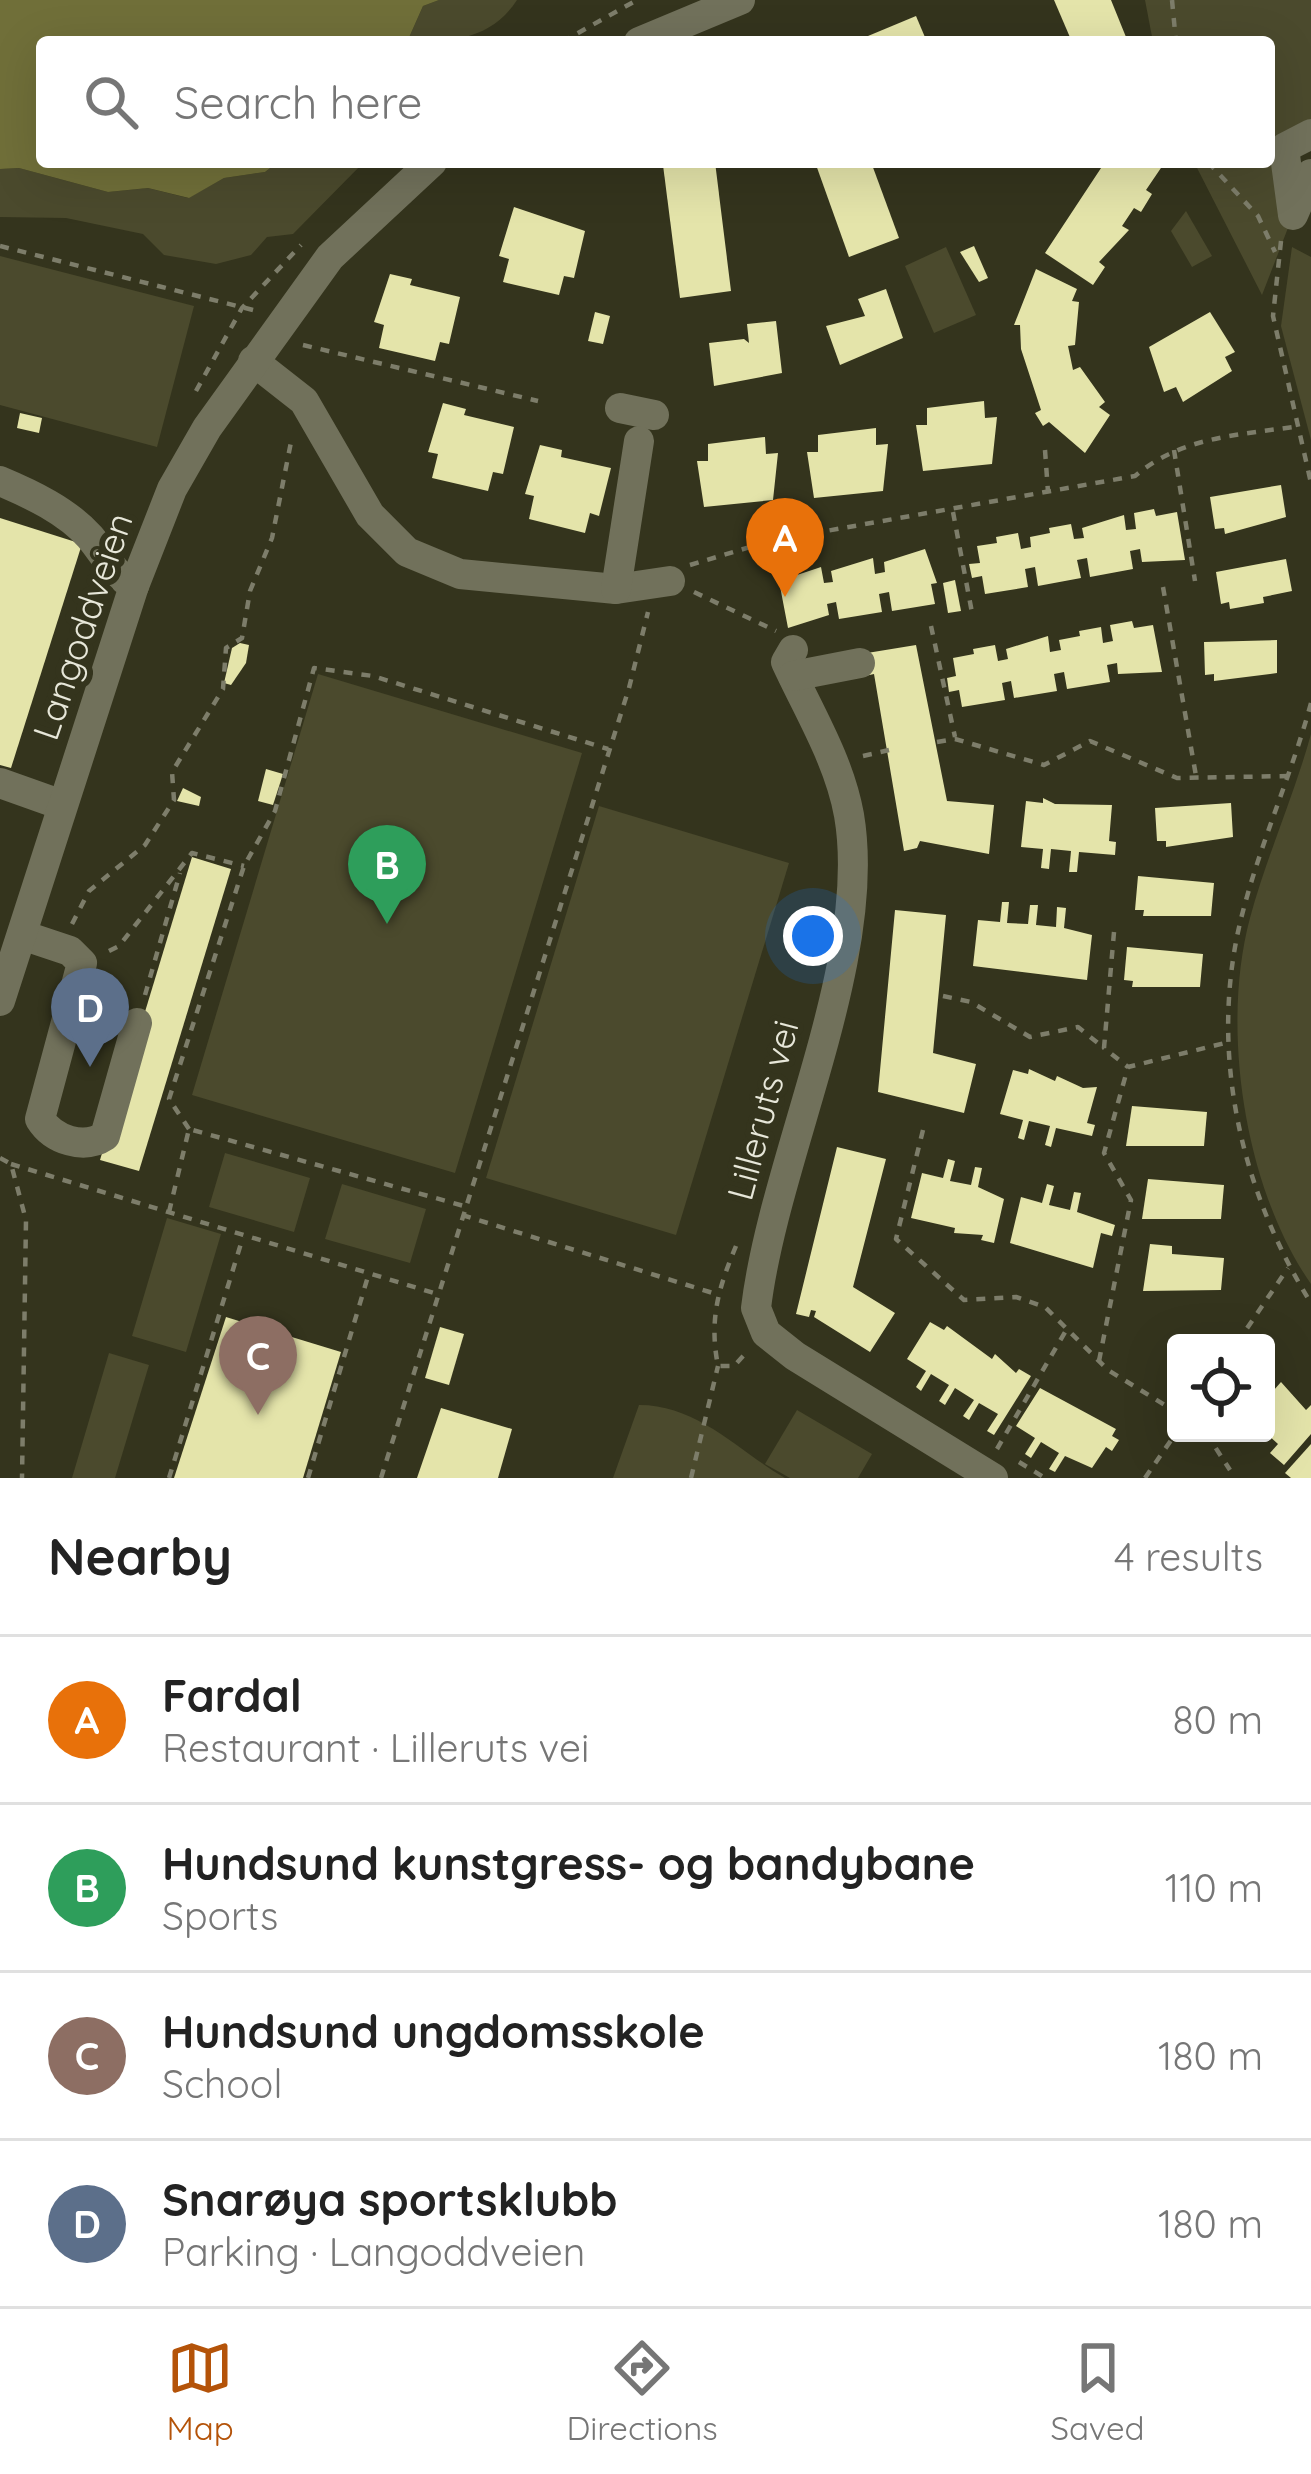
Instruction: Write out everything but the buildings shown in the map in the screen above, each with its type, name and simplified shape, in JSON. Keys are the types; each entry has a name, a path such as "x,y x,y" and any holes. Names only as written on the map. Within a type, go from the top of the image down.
{"street":[{"path":"653,36 740,0"},
{"path":"1292,215 1284,148 1311,134"},
{"name":"Langoddveien","path":"0,1001 134,586 172,489 284,315 330,257 426,168"},
{"path":"1292,215 1311,174"},
{"path":"253,362 311,412 370,515 407,552 460,574 616,589 662,583"},
{"path":"616,589 646,428 620,408"},
{"path":"0,481 33,494 88,534 116,575 134,586"},
{"path":"793,663 860,663"},
{"name":"Lilleruts vei","path":"793,663 835,764 849,814 853,866 829,1008 756,1308 766,1333 795,1356 995,1464"},
{"path":"0,783 62,805"},
{"path":"22,935 69,954 40,1119 50,1132 88,1143 105,1136 137,1023"}],"path":[{"path":"573,36 637,0"},
{"path":"1172,0 1175,36"},
{"path":"1214,168 1258,216 1277,256"},
{"path":"1292,215 1277,256 1273,316 1311,483"},
{"path":"0,245 284,315"},
{"path":"311,347 538,401"},
{"path":"244,866 192,853 119,946 69,954 89,890 145,845 174,800 178,757 207,721 223,689 226,647 242,638 250,591 272,538 292,437 311,412"},
{"path":"381,1478 662,583 707,557 770,541 1135,476 1174,449 1300,426"},
{"path":"1174,449 1195,581"},
{"path":"1045,450 1048,492"},
{"path":"952,510 973,618"},
{"path":"662,583 774,629 793,663"},
{"path":"1163,587 1196,778"},
{"path":"931,626 955,739"},
{"path":"464,1206 189,1129 169,1099 244,866 275,811 314,668 374,676 610,749"},
{"path":"1311,703 1240,922 1229,991 1236,1115 1251,1177 1289,1268 1311,1303"},
{"path":"937,742 955,739 1044,765 1081,744 1101,742 1160,772 1196,778 1291,776"},
{"path":"862,756 890,750"},
{"path":"137,1023 182,866"},
{"path":"1104,1048 1114,932"},
{"path":"943,996 971,1002 1030,1036 1078,1027 1128,1066"},
{"path":"1128,1066 1229,1042"},
{"path":"1099,1361 1131,1201 1104,1153 1128,1066"},
{"path":"170,1212 189,1129"},
{"path":"923,1130 896,1239 964,1300 1016,1297 1045,1307 1099,1361 1167,1406"},
{"path":"0,1158 437,1294"},
{"path":"11,1164 26,1220 22,1478"},
{"path":"461,1215 716,1294"},
{"path":"169,1478 244,1235"},
{"path":"1243,1334 1289,1268"},
{"path":"308,1478 369,1273"},
{"path":"995,1464 1068,1327"},
{"path":"691,1478 718,1366"},
{"path":"1145,1478 1170,1442"},
{"path":"1212,1442 1230,1470"}],"shaded area":[{"path":"0,0 439,0 423,6 410,36 36,36 36,168 270,168 224,178 189,198 148,188 108,192 19,168 0,169"},
{"path":"439,0 517,0 495,23 469,36 410,36 423,6"},
{"path":"1145,0 1311,0 1311,134 1284,148 1293,215 1262,295 1197,168 1275,168 1275,36 1152,36"},
{"path":"19,168 108,192 148,188 188,198 224,178 270,168 358,168 293,234 267,237 251,255 216,264 164,255 143,234 66,218 0,217 0,169"},
{"path":"1186,211 1212,256 1192,267 1171,231"},
{"path":"946,247 976,315 934,333 905,266"},
{"path":"1292,247 1311,257 1311,440 1281,326"},
{"path":"0,256 194,306 157,447 0,405"},
{"path":"318,674 582,753 455,1173 192,1095"},
{"path":"1311,734 1311,1284 1269,1203 1255,1156 1244,1107 1238,1009 1250,918"},
{"path":"599,806 789,863 676,1235 486,1178"},
{"path":"225,1153 310,1178 294,1232 209,1207"},
{"path":"342,1184 426,1209 410,1263 325,1239"},
{"path":"167,1218 221,1234 186,1352 132,1336"},
{"path":"109,1353 149,1365 115,1478 72,1478"},
{"path":"639,1405 680,1412 698,1421 785,1478 613,1478"},
{"path":"797,1410 872,1454 858,1478 790,1478 765,1464"}],"place":[{"name":"Fardal","path":"785,597"},
{"name":"Hundsund kunstgress- og bandybane","path":"387,924"},
{"name":"Snarøya sportsklubb","path":"90,1067"},
{"name":"Hundsund ungdomsskole","path":"258,1415"}]}
